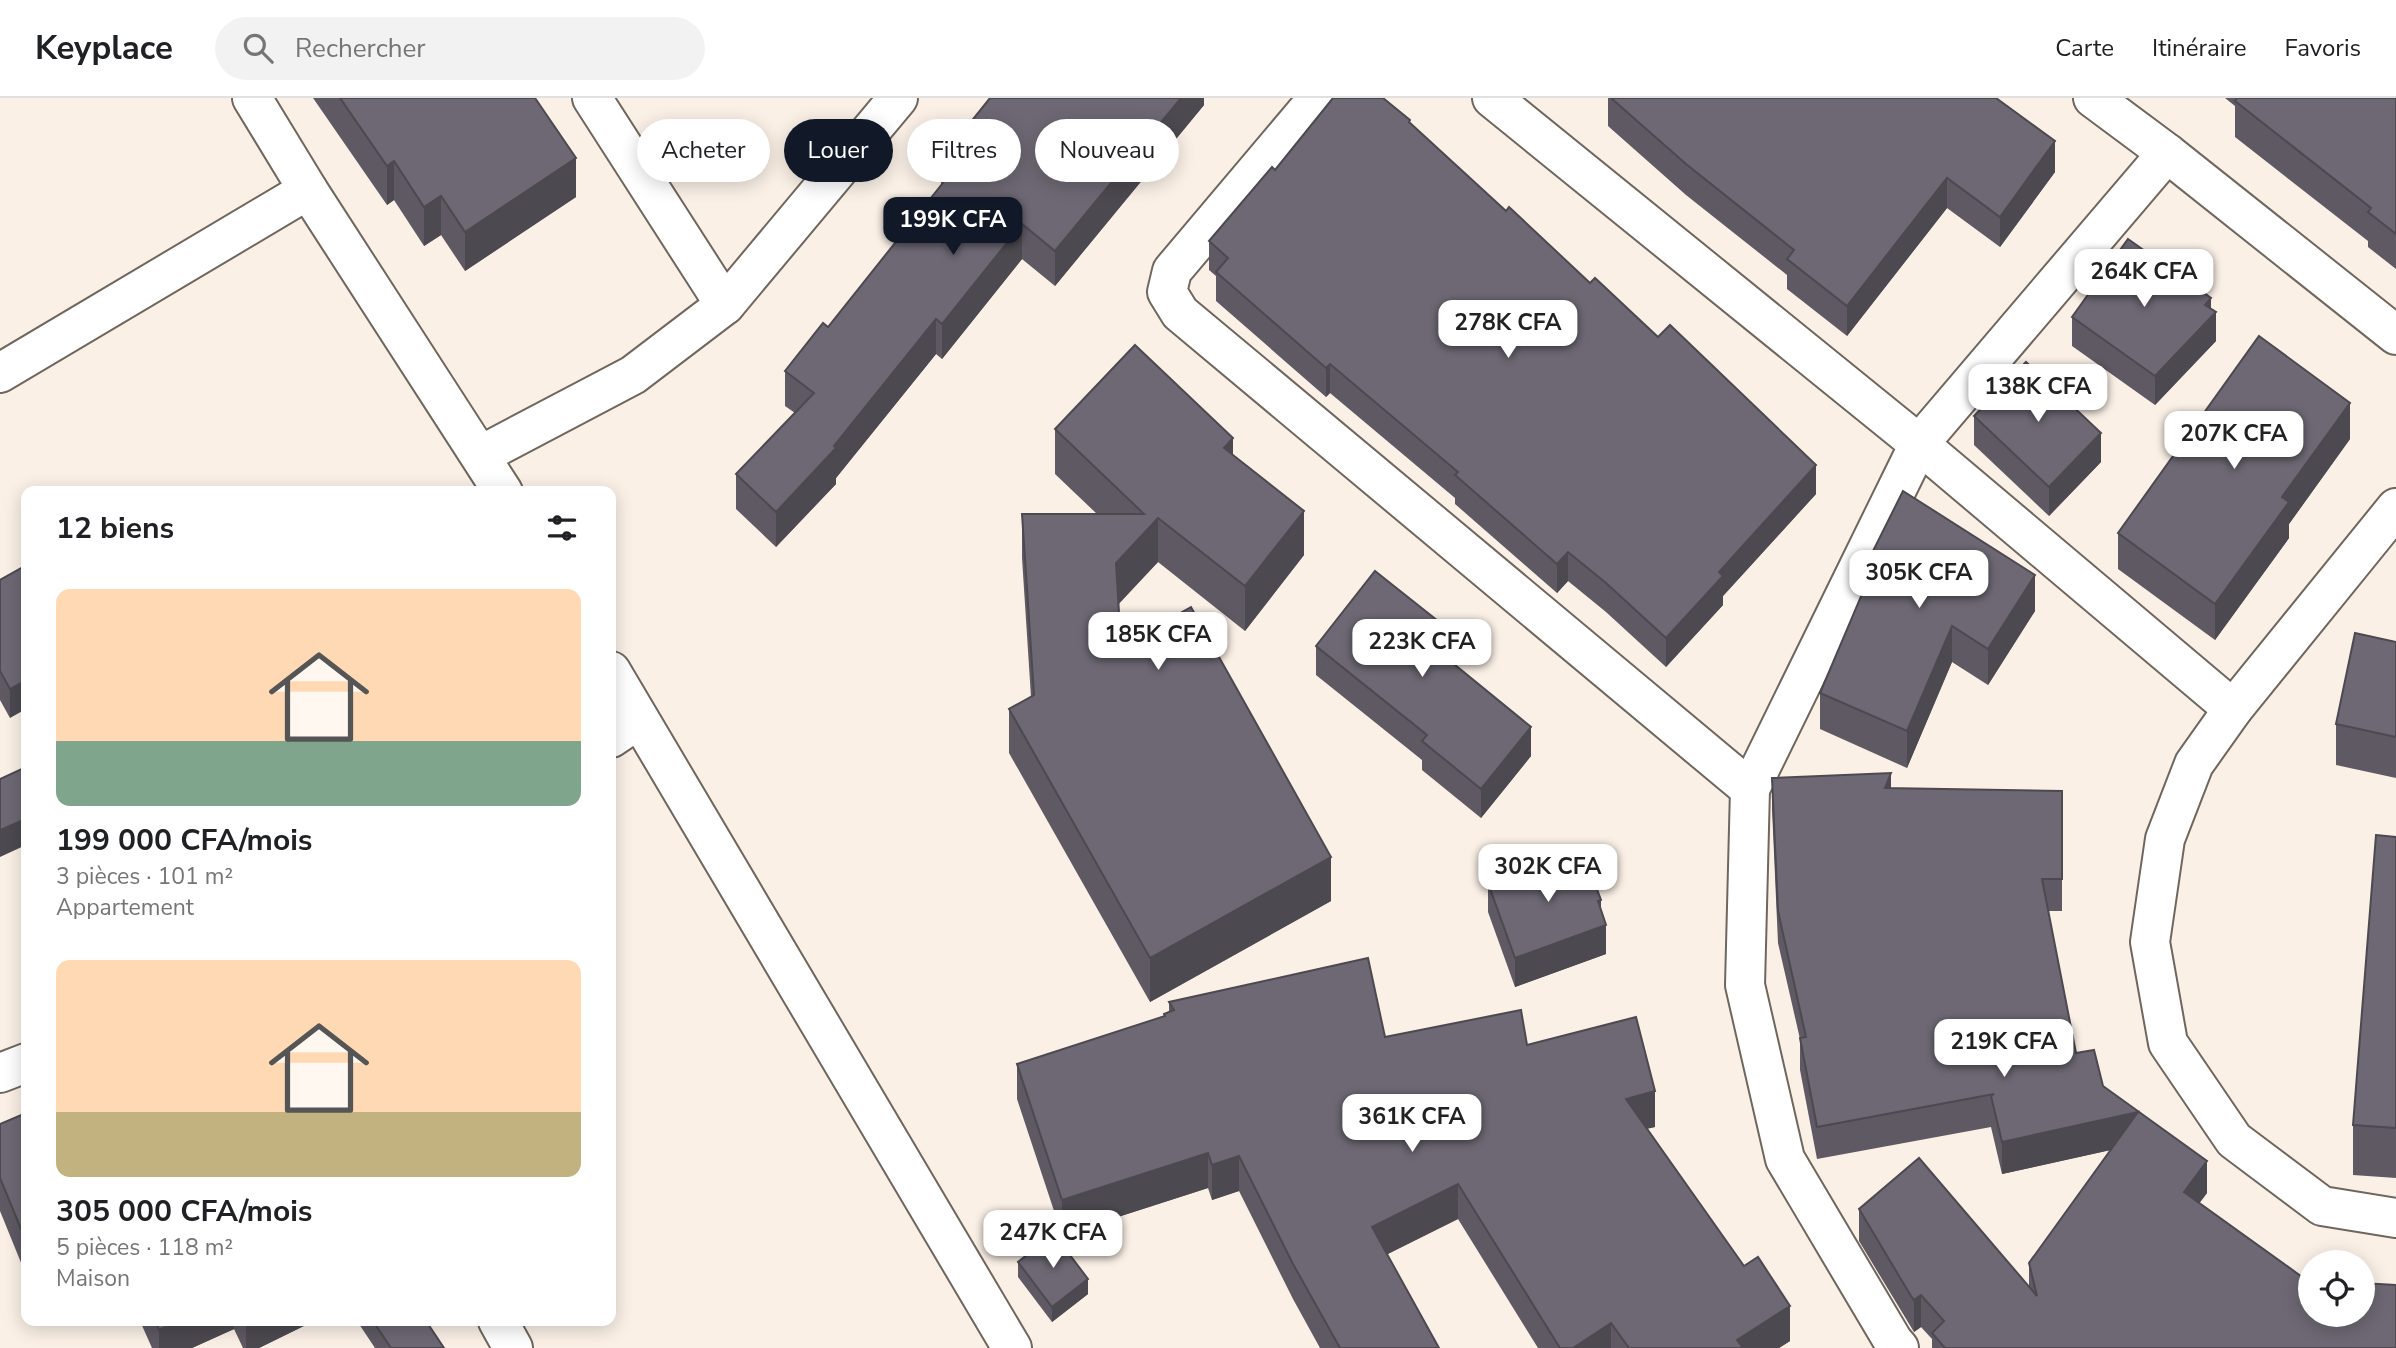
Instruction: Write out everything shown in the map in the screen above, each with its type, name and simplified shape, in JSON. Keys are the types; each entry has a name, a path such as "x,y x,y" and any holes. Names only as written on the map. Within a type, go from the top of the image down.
{"street":[{"path":"252,98 308,190 499,486"},
{"path":"592,98 725,305"},
{"path":"481,455 633,375 725,305 898,98"},
{"path":"1318,98 1172,271 1167,292 1180,313 1750,789"},
{"path":"1492,98 1919,444 2233,709"},
{"path":"2093,98 2167,153 2396,335"},
{"path":"1899,1348 1785,1159 1745,985 1750,789 1919,444 2167,153"},
{"path":"0,373 308,190"},
{"path":"2396,508 2233,709 2194,764 2165,839 2150,942 2168,1043 2234,1140 2322,1206 2396,1218"},
{"path":"616,692 625,729 1012,1348"},
{"path":"0,1073 21,1065"},
{"path":"501,1326 513,1348"}],"building":[{"path":"340,98 535,98 576,158 465,232 441,196 424,207 394,161 387,166"},
{"path":"990,98 1181,98 1164,119 1035,119 1035,182 1112,182 1055,251 1022,224 942,324 936,319 834,446 836,448 776,512 736,474 814,393 785,371 823,323 828,327 944,182 1021,182 1021,119 973,119"},
{"path":"1333,98 1383,98 1506,211 1509,207 1590,283 1595,278 1658,337 1670,325 1816,465 1719,572 1723,576 1666,638 1568,552 1557,564 1455,475 1458,472 1330,364 1326,368 1216,272 1228,258 1209,241 1272,167 1275,170"},
{"path":"1611,98 1996,98 2055,141 2000,217 1947,178 1847,306 1787,259 1794,250 1686,164"},
{"path":"2237,98 2396,98 2396,234 2368,212 2371,208 2235,101"},
{"path":"2128,239 2211,298 2205,305 2216,312 2155,376 2072,317"},
{"path":"2259,336 2350,403 2282,497 2289,502 2215,604 2118,533"},
{"path":"1135,345 1233,438 1224,448 1304,511 1245,586 1158,518 1116,563 1121,646 1191,607 1331,857 1150,958 1009,709 1034,695 1022,514 1144,514 1055,429"},
{"path":"2026,362 2101,433 2049,487 1974,416"},
{"path":"1903,491 2035,575 1988,649 1952,626 1907,731 1820,693 1871,573 1864,569"},
{"path":"21,568 21,683 10,689 0,671 0,580"},
{"path":"1375,571 1453,633 1438,651 1531,727 1481,789 1422,741 1427,735 1316,646"},
{"path":"2355,633 2396,642 2396,737 2336,724"},
{"path":"21,769 21,821 0,830 0,779"},
{"path":"1891,773 1885,788 2062,791 2062,879 2042,879 2076,1053 2094,1050 2103,1086 2207,1161 2184,1192 2298,1274 2298,1327 2375,1327 2375,1284 2396,1285 2396,1348 1945,1348 1932,1333 1944,1321 1921,1295 1914,1300 1859,1209 1919,1158 2037,1296 2029,1263 2138,1112 2002,1142 1991,1096 1994,1094 1817,1127 1800,1038 1806,1037 1778,911 1772,778"},
{"path":"2376,835 2396,837 2396,1128 2353,1125"},
{"path":"1582,850 1601,900 1598,901 1606,925 1515,958 1488,883"},
{"path":"1368,958 1385,1037 1521,1010 1527,1045 1636,1017 1655,1091 1626,1099 1744,1266 1758,1257 1790,1306 1737,1340 1743,1348 1629,1348 1611,1323 1573,1348 1560,1348 1458,1184 1372,1227 1439,1348 1340,1348 1293,1264 1239,1156 1212,1165 1208,1153 1062,1200 1017,1064 1165,1016 1164,1014 1174,1010 1169,1002"},
{"path":"21,1115 21,1229 0,1178 0,1124"},
{"path":"1054,1234 1088,1279 1052,1307 1018,1262"},
{"path":"376,1326 429,1326 444,1348 391,1348"}]}
